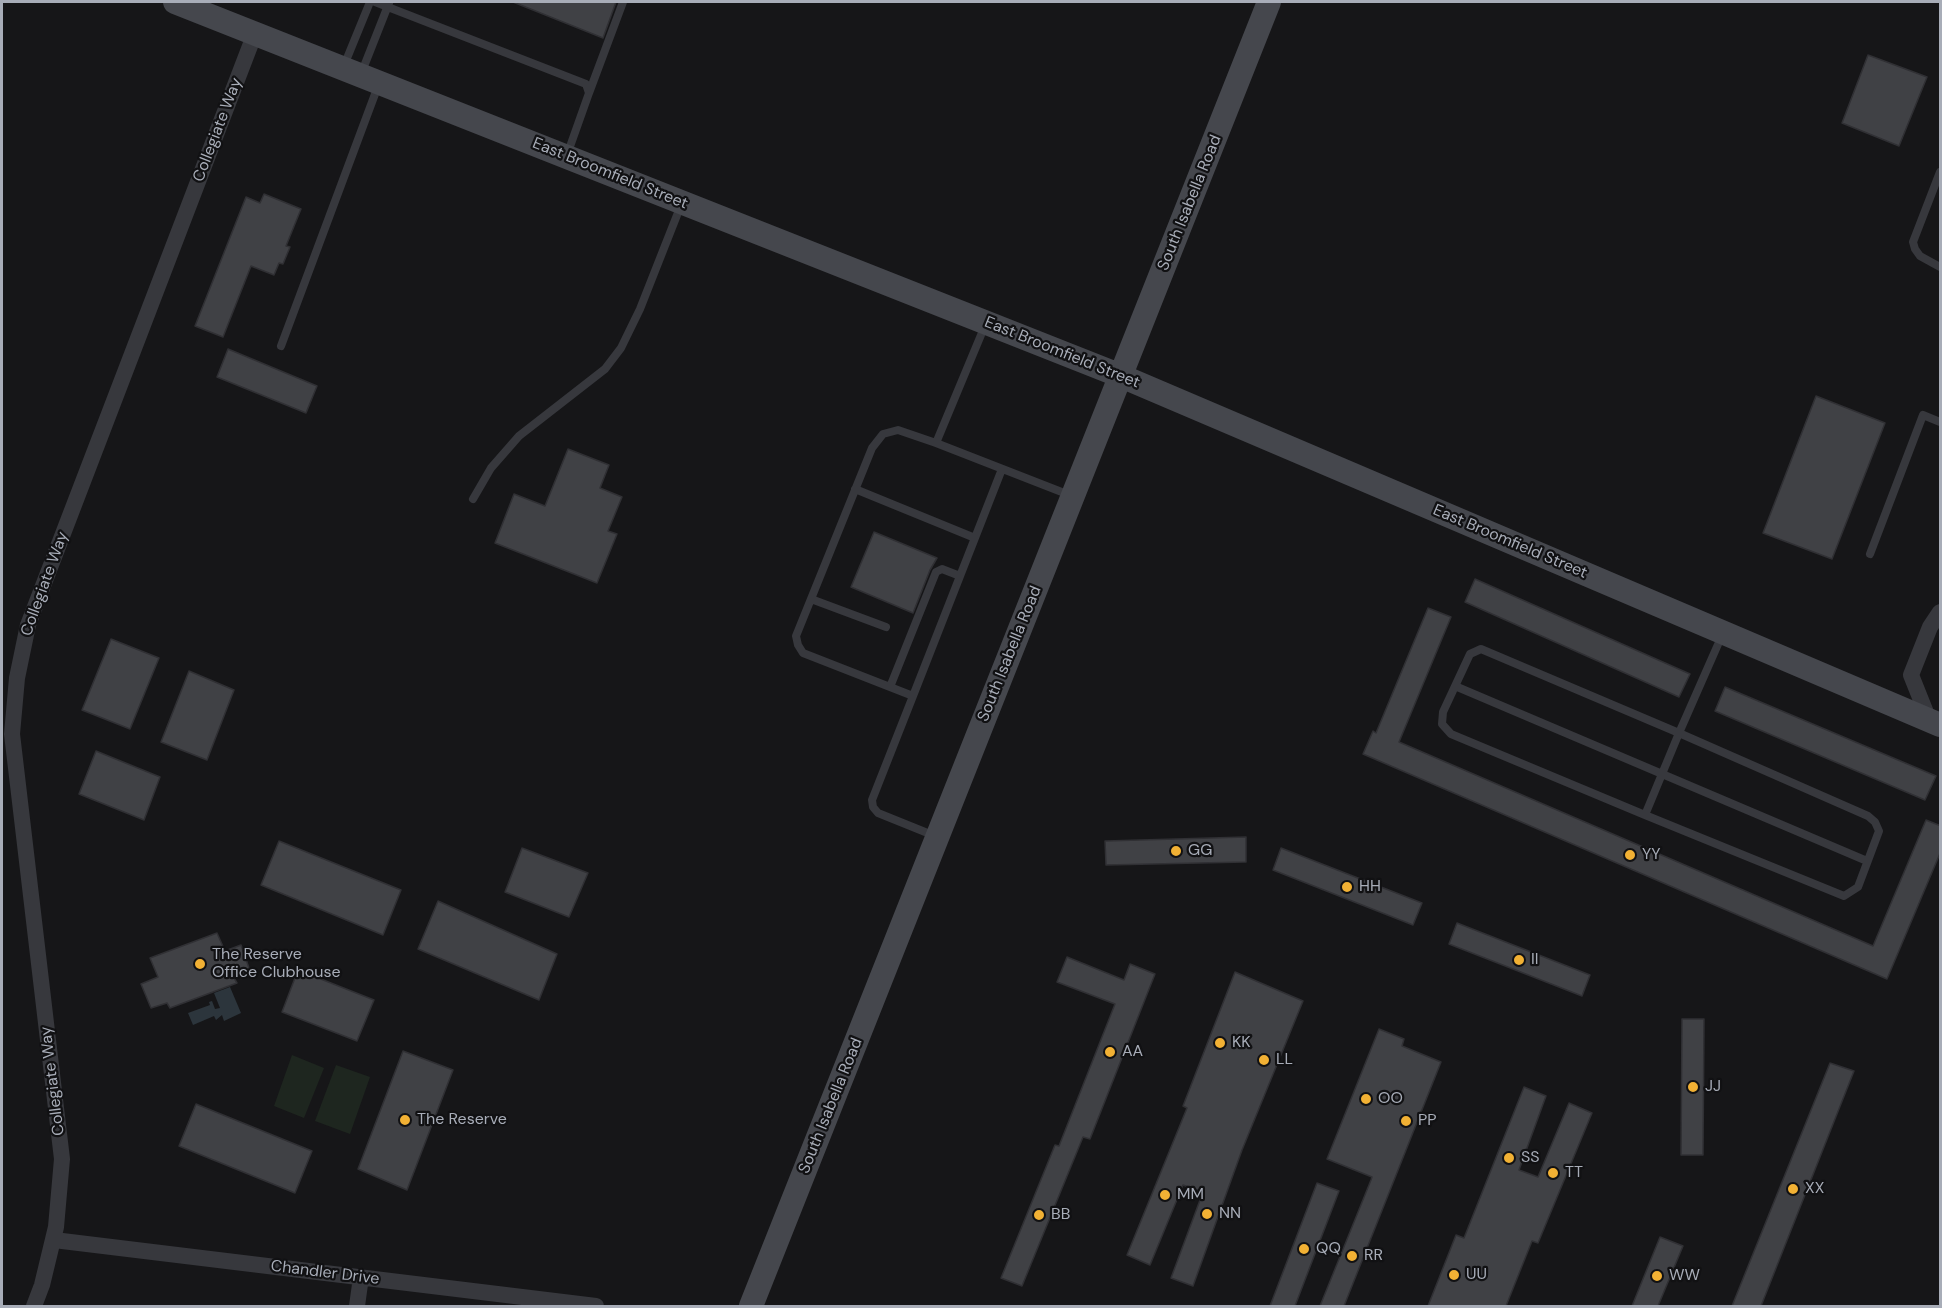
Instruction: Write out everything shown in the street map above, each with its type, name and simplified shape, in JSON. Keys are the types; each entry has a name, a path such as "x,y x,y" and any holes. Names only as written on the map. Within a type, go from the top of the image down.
{"main road":[{"name":"East Broomfield Street","path":"175,2 1121,376 1723,633 1937,720"},
{"name":"South Isabella Road","path":"751,1306 1269,2"}],"street":[{"name":"Collegiate Way","path":"34,1306 54,1240 58,1218 62,1159 12,734 17,678 28,625 255,33"},
{"path":"1937,720 1911,675 1930,627 1941,612"},
{"name":"Chandler Drive","path":"54,1240 596,1306"},
{"path":"357,1306 361,1277"}],"lane":[{"path":"361,75 370,2"},
{"path":"375,2 388,4 586,84 589,93"},
{"path":"566,156 623,2"},
{"path":"281,345 361,75 388,4"},
{"path":"1941,172 1913,242 1920,256 1941,267"},
{"path":"473,499 491,468 519,436 605,369 621,348 640,309 682,202"},
{"path":"936,443 986,323"},
{"path":"1870,554 1923,415 1941,422"},
{"path":"913,696 803,653 796,636 872,448 883,434 898,430 1073,496"},
{"path":"938,837 878,813 873,807 872,800 1002,469"},
{"path":"855,489 975,538"},
{"path":"890,687 936,572 942,569 960,576"},
{"path":"811,599 886,627"},
{"path":"1645,815 1723,633"},
{"path":"1481,649 1679,734 1869,816 1879,831 1857,887 1844,896 1451,734 1442,724 1443,712 1470,654 1481,649"},
{"path":"1455,686 1867,861"}],"shaded area":[{"path":"230,987 241,1013 224,1021 222,1015 216,1020 214,1016 193,1025 188,1013 210,1005 209,1002 212,1001 215,1009 220,1008 214,993"},
{"path":"292,1055 324,1068 304,1118 274,1106"},
{"path":"336,1065 370,1077 350,1134 315,1121"}],"building":[{"path":"513,2 616,2 603,38"},
{"path":"1868,55 1927,77 1899,146 1842,123"},
{"path":"264,194 301,209 286,246 290,247 283,264 279,263 274,275 251,266 223,337 195,326 246,197 260,203"},
{"path":"228,349 317,386 306,413 217,377"},
{"path":"1816,396 1885,423 1832,559 1763,533"},
{"path":"568,449 609,465 600,488 622,497 608,531 617,534 597,583 495,543 514,494 545,506"},
{"path":"874,532 937,558 913,613 851,587"},
{"path":"1475,579 1690,674 1679,697 1465,602"},
{"name":"YY","path":"1428,608 1451,617 1399,742 1873,946 1926,820 1941,826 1941,851 1887,979 1363,754 1373,731 1376,733"},
{"path":"111,639 159,658 130,729 82,710"},
{"path":"189,671 234,690 207,760 161,742"},
{"path":"1725,687 1936,776 1925,800 1715,711"},
{"path":"96,751 160,777 144,820 79,794"},
{"name":"GG","path":"1246,837 1246,862 1106,865 1105,841"},
{"path":"279,841 401,890 383,935 261,885"},
{"path":"522,848 588,873 569,917 505,892"},
{"name":"HH","path":"1281,848 1422,903 1413,925 1273,870"},
{"path":"438,901 557,954 539,1000 418,949"},
{"name":"II","path":"1457,923 1590,975 1582,996 1449,944"},
{"name":"The Reserve Office Clubhouse","path":"217,933 225,951 241,945 250,971 234,978 237,983 170,1008 167,1003 151,1008 141,984 158,977 150,958"},
{"path":"1067,957 1124,980 1130,964 1155,974 1090,1139 1083,1137 1022,1286 1001,1278 1055,1145 1059,1146 1115,1004 1057,982"},
{"path":"298,970 374,1000 357,1041 282,1012"},
{"path":"1235,972 1303,1001 1242,1150 1193,1286 1171,1278 1203,1192 1183,1185 1150,1265 1127,1255 1187,1108 1183,1106"},
{"name":"JJ","path":"1682,1019 1704,1019 1703,1155 1681,1155"},
{"path":"1379,1029 1404,1039 1402,1046 1441,1062 1344,1306 1320,1306 1372,1177 1327,1159"},
{"name":"The Reserve","path":"403,1051 453,1070 407,1190 358,1169"},
{"name":"XX","path":"1830,1063 1854,1071 1761,1306 1732,1306"},
{"path":"1524,1087 1546,1096 1519,1170 1538,1177 1569,1103 1592,1113 1538,1243 1532,1241 1506,1306 1428,1306 1456,1235 1464,1238"},
{"path":"196,1104 312,1151 295,1193 179,1146"},
{"name":"QQ","path":"1317,1183 1339,1191 1295,1306 1270,1306"},
{"name":"WW","path":"1660,1237 1683,1246 1658,1306 1632,1306"}],"place":[{"name":"GG","path":"1176,851"},
{"name":"YY","path":"1630,855"},
{"name":"HH","path":"1347,887"},
{"name":"II","path":"1519,960"},
{"name":"The Reserve Office Clubhouse","path":"200,964"},
{"name":"KK","path":"1220,1043"},
{"name":"AA","path":"1110,1052"},
{"name":"LL","path":"1264,1060"},
{"name":"JJ","path":"1693,1087"},
{"name":"OO","path":"1366,1099"},
{"name":"The Reserve","path":"405,1120"},
{"name":"PP","path":"1406,1121"},
{"name":"SS","path":"1509,1158"},
{"name":"TT","path":"1553,1173"},
{"name":"XX","path":"1793,1189"},
{"name":"MM","path":"1165,1195"},
{"name":"NN","path":"1207,1214"},
{"name":"BB","path":"1039,1215"},
{"name":"QQ","path":"1304,1249"},
{"name":"RR","path":"1352,1256"},
{"name":"UU","path":"1454,1275"},
{"name":"WW","path":"1657,1276"}]}
